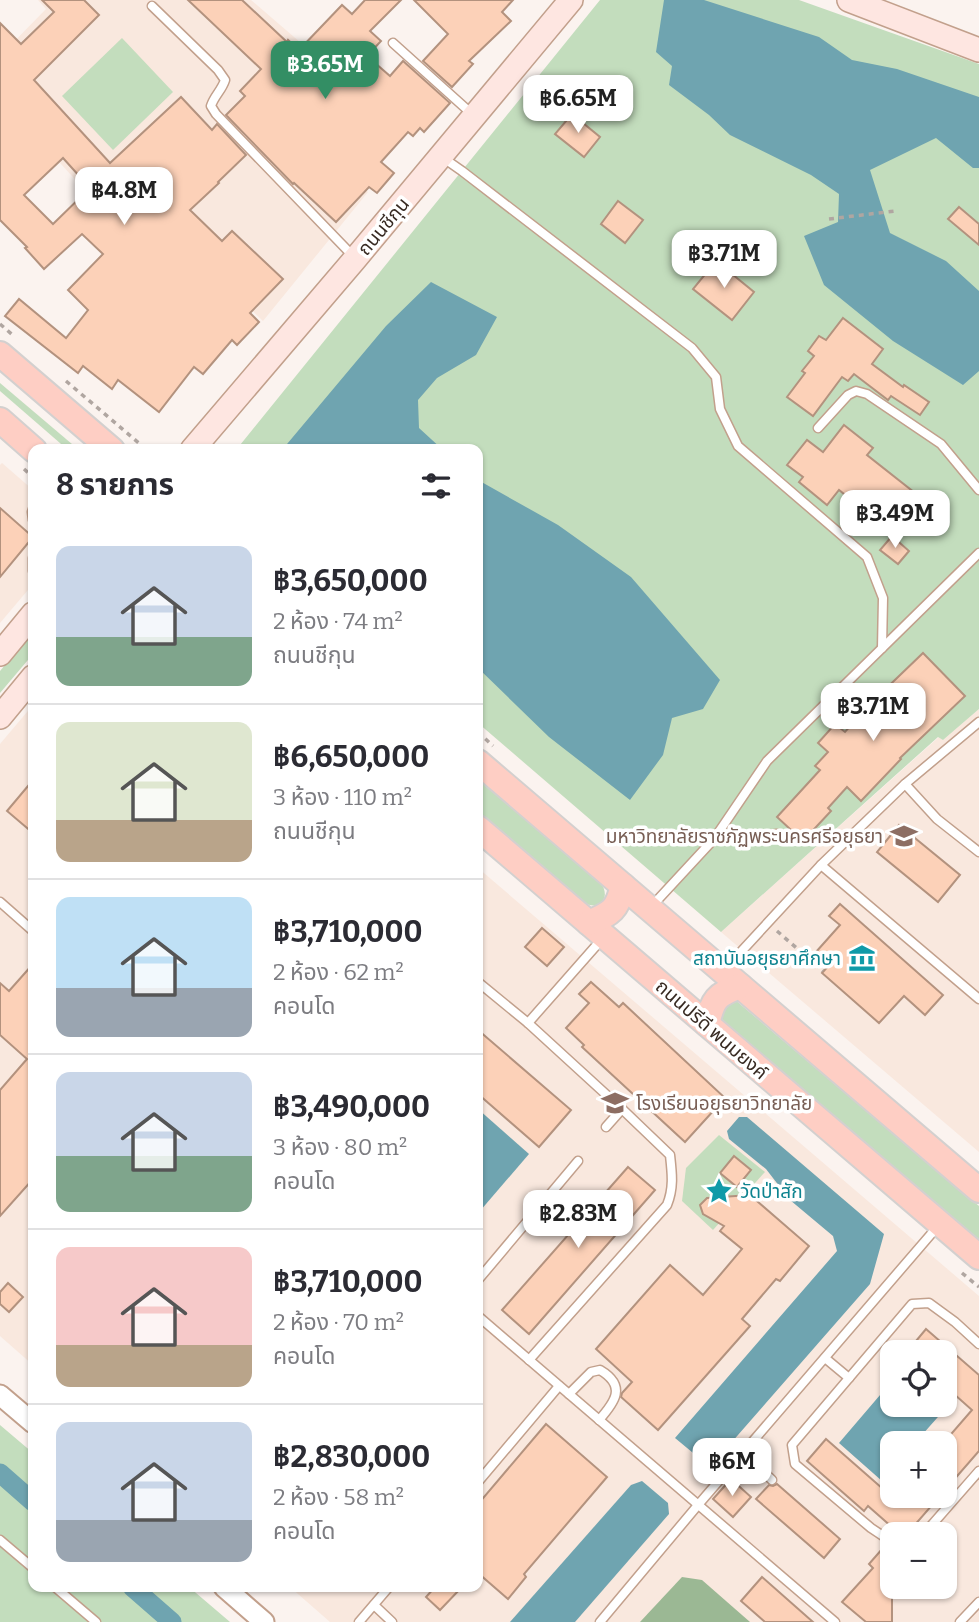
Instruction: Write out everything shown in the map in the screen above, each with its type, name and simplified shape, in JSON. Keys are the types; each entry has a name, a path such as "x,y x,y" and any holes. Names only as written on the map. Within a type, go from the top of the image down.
{"main road":[{"name":"ถนนชีกุน","path":"197,444 571,0"},
{"path":"849,0 979,50"},
{"path":"0,354 105,444"},
{"path":"0,420 28,445"},
{"path":"0,654 28,620"},
{"path":"0,716 28,683"},
{"path":"483,766 979,1190"},
{"name":"ถนนปรีดี พนมยงค์","path":"483,832 979,1257"},
{"path":"597,930 619,903 623,886"},
{"path":"707,1024 712,1005 732,979"}],"street":[{"path":"0,1395 28,1419"},
{"path":"229,1592 264,1622"}],"lane":[{"path":"152,6 225,80 211,106 216,114 355,258"},
{"path":"393,43 474,116"},
{"path":"441,156 692,348 716,377 720,409 738,446 867,557 883,598 882,648"},
{"path":"818,428 848,395 856,391 867,394 941,444 979,490"},
{"path":"650,909 714,839 767,761 979,553"},
{"path":"732,979 767,922 821,865 905,784 979,722"},
{"path":"905,784 937,818 979,852"},
{"path":"714,839 777,834"},
{"path":"821,865 979,999"},
{"path":"0,902 28,927"},
{"path":"528,1023 597,930"},
{"path":"483,986 528,1023 670,1155 672,1193 667,1205 529,1360"},
{"path":"607,1127 622,1109"},
{"path":"483,1274 578,1161"},
{"path":"600,1622 940,1224"},
{"path":"880,1534 795,1464 792,1445 912,1304 929,1303 979,1343"},
{"path":"483,1320 835,1622"},
{"path":"825,1358 849,1378"},
{"path":"569,1394 592,1372 600,1370 607,1374 617,1391 611,1406 599,1420"},
{"path":"483,1476 559,1386"},
{"path":"743,1452 772,1480"},
{"path":"934,1522 979,1471"},
{"path":"0,1540 28,1564"},
{"path":"61,1592 96,1622"},
{"path":"359,1622 384,1592"},
{"path":"960,1622 979,1602"},
{"path":"374,1605 393,1622"}],"path":[{"path":"829,219 895,211"},
{"path":"767,922 823,971"}],"shaded area":[{"path":"38,0 251,0 344,80 302,131 368,192 263,321 169,232 144,254 0,98 0,56 46,9"},
{"path":"2,463 28,486 28,590 0,623"},
{"name":"มหาวิทยาลัยราชภัฏพระนครศรีอยุธยา","path":"979,709 979,1152 721,932 939,737 943,740"},
{"path":"28,711 28,1361 0,1336 0,744"},
{"name":"โรงเรียนอยุธยาวิทยาลัย","path":"483,872 979,1296 979,1622 330,1622 296,1592 483,1592"}],"green space":[{"path":"600,0 799,0 979,64 979,709 943,740 938,737 721,932 483,727 483,444 241,444"},
{"path":"122,38 173,92 113,150 62,96"},
{"path":"0,383 72,444 61,444 0,391"},
{"path":"28,638 28,660 0,693 0,671"},
{"path":"483,782 601,883 605,894 602,902 595,905 584,903 483,816"},
{"path":"734,999 979,1206 979,1240 723,1021 719,1017 720,1006"},
{"path":"719,1135 765,1172 713,1230 682,1201 686,1168"},
{"path":"0,1425 28,1449 28,1592 195,1592 230,1622 0,1622"},
{"path":"682,1577 702,1580 750,1622 640,1622"}],"water":[{"path":"664,0 704,0 819,37 852,60 897,69 979,97 979,168 973,168 936,138 870,170 890,233 946,261 979,291 979,371 963,385 893,341 824,285 804,236 838,222 839,194 811,175 730,135 709,115 669,85 672,66 656,52"},
{"path":"431,282 497,317 476,355 437,378 418,400 419,428 436,444 287,444 386,326"},
{"path":"483,483 558,525 631,577 720,680 703,709 672,718 663,755 630,800 549,737 483,673"},
{"path":"483,1113 529,1154 483,1208"},
{"path":"739,1117 747,1117 884,1234 870,1284 710,1467 675,1438 837,1251 833,1236 790,1200 766,1169 729,1139 727,1131"},
{"path":"880,1395 880,1417 938,1417 926,1431 880,1431 880,1479 839,1443"},
{"path":"642,1481 668,1503 669,1514 575,1622 510,1622 631,1485"}],"building":[{"path":"42,0 84,0 99,15 34,80 110,163 181,97 212,130 217,124 246,155 190,210 222,241 232,231 283,279 250,313 259,322 237,345 232,340 203,374 194,367 159,412 118,380 112,389 83,366 78,373 5,316 19,299 66,338 88,310 68,290 103,254 82,234 44,269 0,220 0,23 21,44 54,12","holes":["63,158 90,188 53,224 24,195"]},
{"path":"188,0 242,0 299,50 342,5 352,14 365,0 401,0 370,31 381,41 367,56 390,76 403,61 450,103 424,132 420,128 413,136 408,132 381,162 394,173 377,193 369,187 336,222 293,184 226,115 245,96 240,91 261,69"},
{"path":"414,0 513,0 502,12 511,21 469,61 473,64 452,87 423,61 448,34"},
{"path":"572,114 600,137 584,157 555,134"},
{"path":"618,201 643,220 625,243 601,224"},
{"path":"959,207 979,224 979,245 948,219"},
{"path":"716,261 754,292 732,320 693,289"},
{"path":"843,318 883,349 872,364 929,402 920,415 891,396 888,400 854,374 848,381 842,377 813,416 787,397 814,356 808,351 819,336 826,340"},
{"path":"844,425 873,448 867,455 915,493 887,529 839,490 827,505 799,482 803,477 787,465 807,440 823,452"},
{"path":"0,508 28,533 28,543 0,577"},
{"path":"892,536 909,551 898,564 880,550"},
{"path":"923,653 965,696 900,758 861,801 847,787 828,808 831,811 803,841 777,817 820,770 815,766 828,752 818,743 835,724 845,732"},
{"path":"28,786 28,829 7,811"},
{"path":"899,825 960,875 938,902 877,852"},
{"name":"สถาบันอยุธยาศึกษา","path":"840,904 943,995 925,1015 904,996 879,1023 822,973 830,964 816,952 840,925 829,916"},
{"path":"542,928 564,947 547,966 525,947"},
{"path":"28,970 28,1185 0,1216 0,1090 27,1059 0,1035 0,983 9,991"},
{"path":"591,982 619,1007 623,1003 725,1098 685,1142 582,1047 584,1045 566,1028 589,1003 579,994"},
{"path":"483,1034 571,1110 539,1147 483,1098"},
{"path":"734,1156 751,1170 737,1187 720,1173"},
{"path":"628,1167 655,1190 529,1334 502,1310"},
{"path":"750,1195 809,1246 780,1281 776,1279 742,1319 750,1326 658,1430 621,1397 632,1382 596,1349 670,1265 703,1295 742,1249 720,1231 724,1226 703,1214 700,1205 707,1198"},
{"path":"8,1283 23,1297 9,1312 0,1304 0,1292"},
{"path":"926,1329 939,1340 917,1340"},
{"path":"957,1356 979,1375 979,1451 957,1476 957,1431 954,1431 972,1410 957,1397"},
{"path":"546,1424 607,1477 524,1574 526,1577 508,1599 483,1577 483,1498"},
{"path":"826,1439 880,1486 880,1508 930,1508 917,1522 886,1522 868,1506 864,1511 807,1461"},
{"path":"731,1479 751,1497 733,1517 713,1499"},
{"path":"777,1484 840,1539 824,1558 756,1499 769,1485"},
{"path":"880,1551 880,1599 892,1599 892,1622 866,1622 842,1602 873,1568 869,1564"},
{"path":"762,1577 813,1622 765,1622 741,1601"},
{"path":"430,1592 457,1592 440,1610 426,1597"}],"waterway":[{"path":"0,1473 28,1498"},
{"path":"138,1592 172,1622"}],"place":[{"name":"มหาวิทยาลัยราชภัฏพระนครศรีอยุธยา","path":"904,836"},
{"name":"สถาบันอยุธยาศึกษา","path":"862,958"},
{"name":"โรงเรียนอยุธยาวิทยาลัย","path":"615,1103"},
{"name":"วัดป่าสัก","path":"719,1191"}]}
